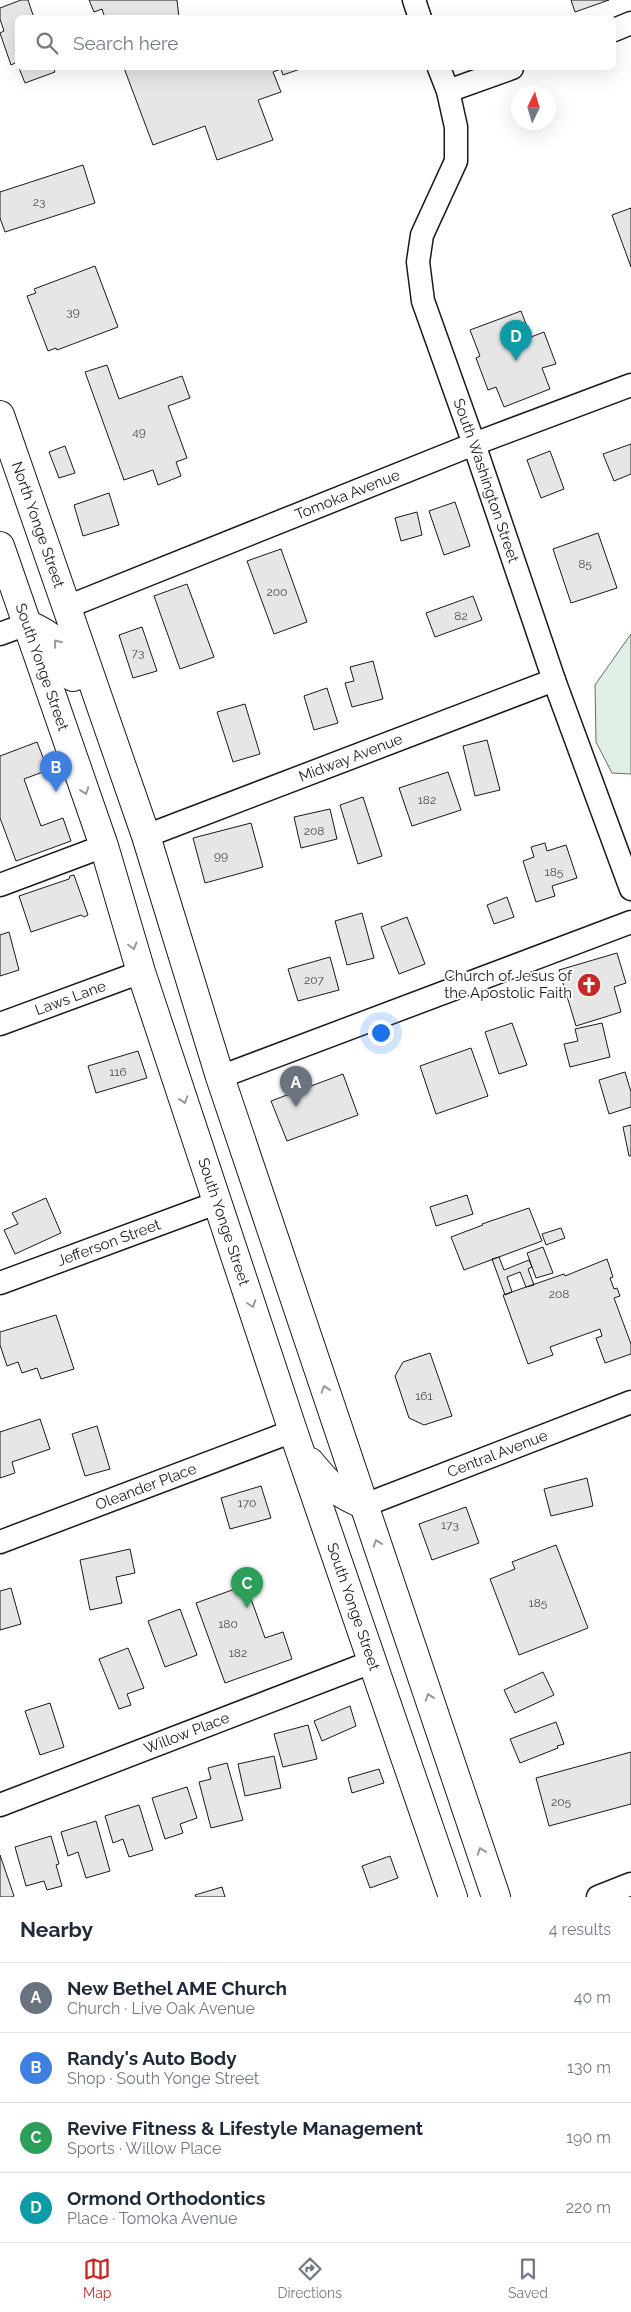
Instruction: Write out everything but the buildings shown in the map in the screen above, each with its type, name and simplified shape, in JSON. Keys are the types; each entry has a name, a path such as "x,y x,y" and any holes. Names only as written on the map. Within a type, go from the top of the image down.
{"main road":[{"name":"North Yonge Street","path":"0,415 67,607"},
{"name":"South Yonge Street","path":"0,546 104,846 141,972 296,1440 374,1661 453,1897"},
{"path":"67,607 146,836 220,1077 496,1897"},
{"path":"27,624 48,633 60,644 107,764 125,778"},
{"path":"296,1440 332,1488 347,1498 365,1505"}],"street":[{"path":"414,0 419,15"},
{"path":"616,29 631,23"},
{"name":"South Washington Street","path":"439,70 448,91 456,127 456,161 422,235 418,262 423,301 554,680 631,889"},
{"path":"448,91 506,70"},
{"name":"Tomoka Avenue","path":"67,607 474,444 631,385"},
{"path":"0,634 27,624"},
{"name":"Midway Avenue","path":"146,836 554,680"},
{"path":"0,886 104,846"},
{"path":"220,1077 631,922"},
{"name":"Laws Lane","path":"0,1024 141,972"},
{"name":"Jefferson Street","path":"0,1283 218,1202"},
{"name":"Central Avenue","path":"365,1505 631,1402"},
{"name":"Oleander Place","path":"0,1542 296,1440"},
{"name":"Willow Place","path":"0,1805 374,1661"},
{"path":"598,1897 631,1884"}],"green space":[{"path":"631,634 631,774 612,773 596,742 595,685"}],"place":[{"name":"Ormond Orthodontics","path":"516,361"},
{"name":"Randy's Auto Body","path":"56,792"},
{"name":"Church of Jesus of the Apostolic Faith","path":"589,985"},
{"name":"New Bethel AME Church","path":"296,1107"},
{"name":"Revive Fitness & Lifestyle Management","path":"247,1608"}]}
